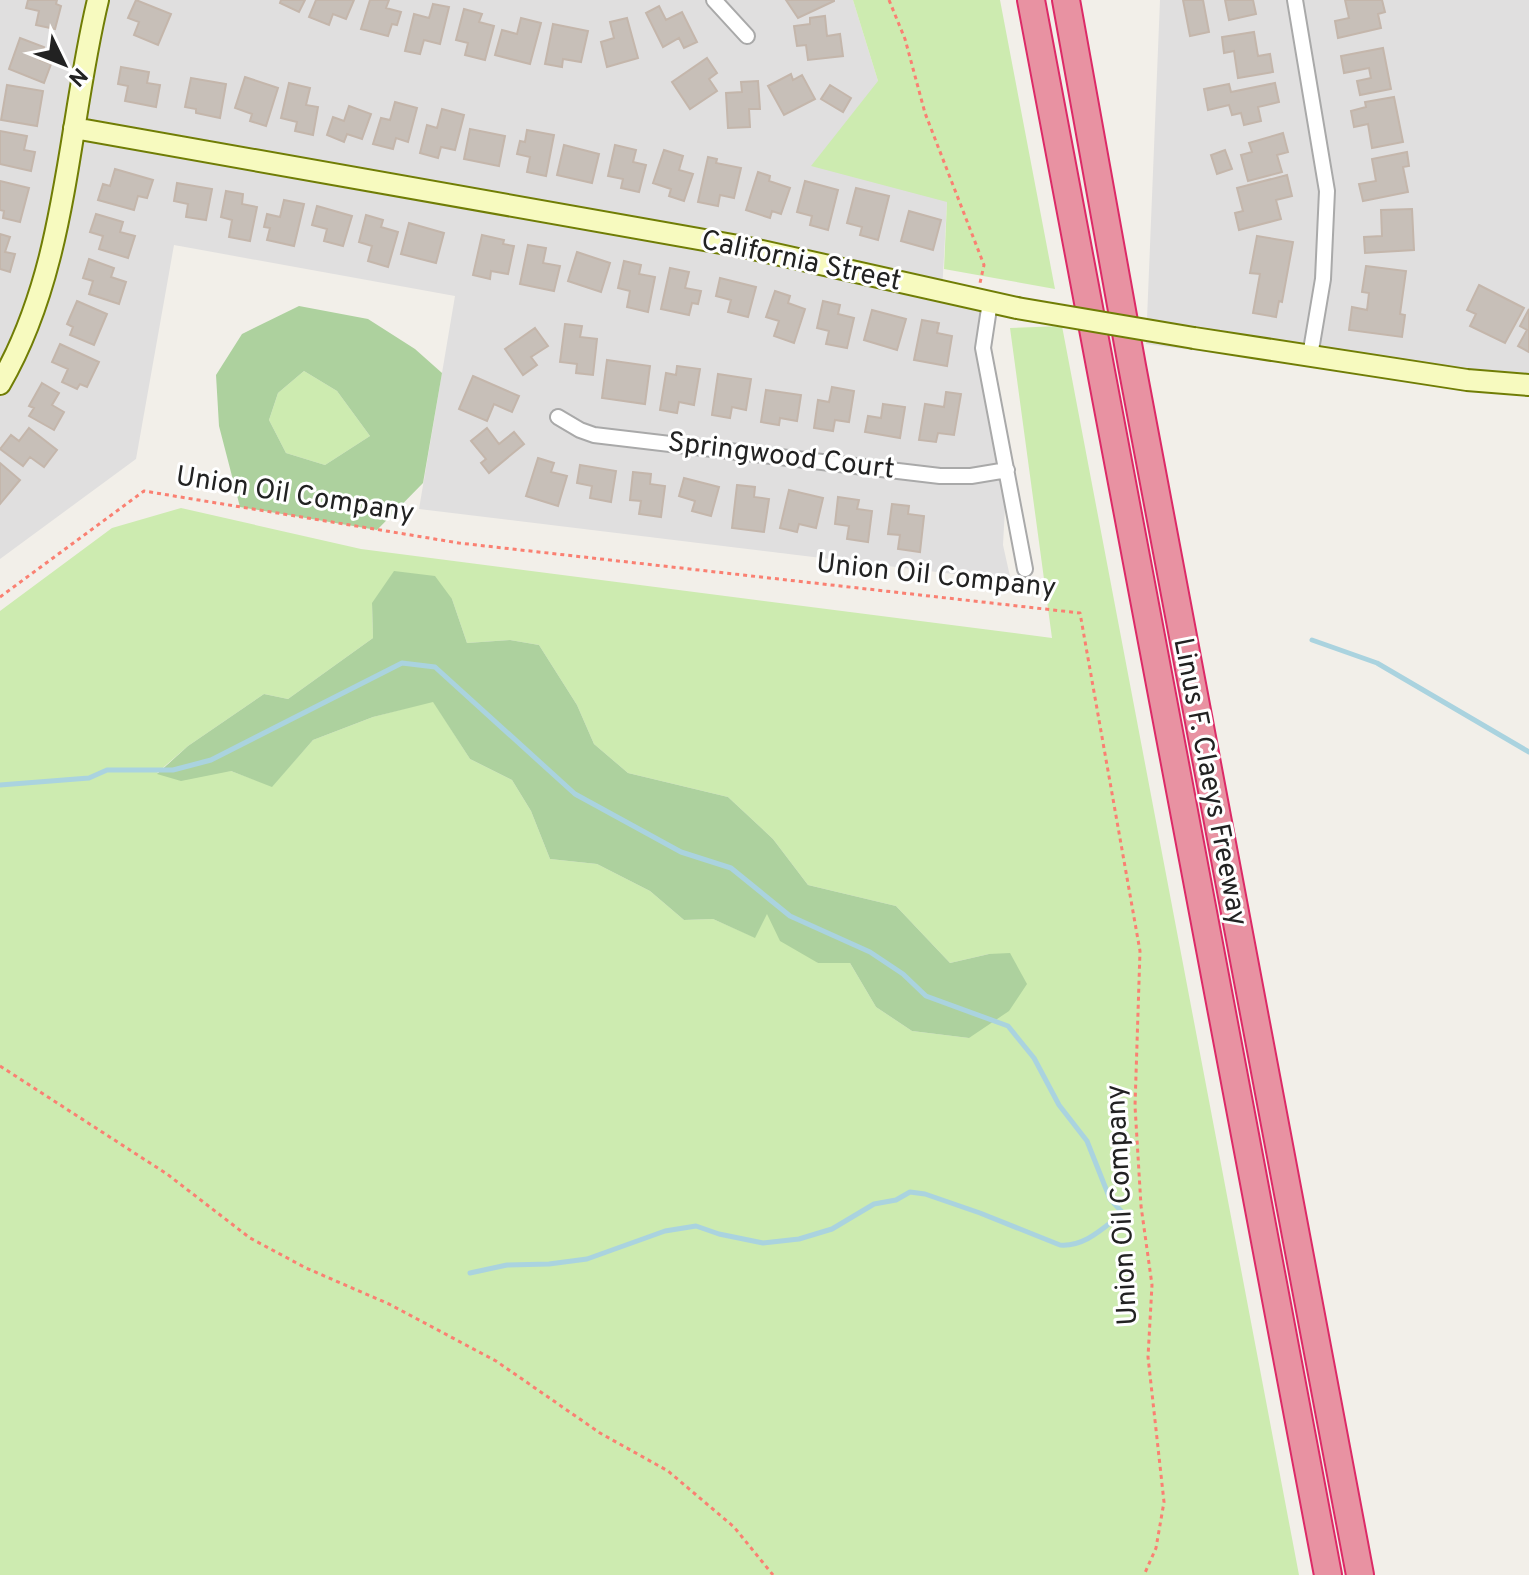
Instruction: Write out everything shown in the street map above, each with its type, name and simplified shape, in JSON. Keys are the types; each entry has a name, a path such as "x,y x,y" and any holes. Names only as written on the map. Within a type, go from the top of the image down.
{"highway":[{"name":"Linus F. Claeys Freeway","path":"1031,0 1328,1575"},
{"name":"Linus F. Claeys Freeway","path":"1066,0 1134,380 1360,1575"}],"street":[{"path":"0,384 28,328 45,278 98,0"},
{"path":"714,0 747,36"},
{"path":"1295,0 1327,191 1323,279 1310,356"},
{"name":"California Street","path":"74,128 744,247 1017,308 1467,380 1529,385"},
{"path":"983,300 983,348 1025,569"},
{"name":"Springwood Court","path":"558,417 594,435 877,469 949,477 1007,470"}],"path":[{"path":"889,0 905,39 925,113 984,265 983,300"},
{"name":"Union Oil Company","path":"0,597 144,491 459,543 1080,613 1140,951 1135,1106 1141,1206 1152,1285 1148,1357 1164,1502 1156,1548 1144,1575"},
{"path":"0,1066 167,1174 250,1238 306,1268 389,1304 496,1361 600,1433 668,1471 734,1527 773,1575"}],"shaded area":[{"path":"0,0 853,0 878,81 947,202 942,292 990,302 983,348 1007,470 1003,545 1011,581 419,509 455,296 174,245 136,459 0,559"},
{"path":"1160,0 1529,0 1529,394 1146,344"}],"green space":[{"path":"853,0 1000,0 1055,289 944,269 947,202 811,166 878,81"},
{"path":"299,306 368,319 415,349 442,373 423,483 377,530 240,507 219,426 216,375 242,334","holes":["304,371 337,391 370,436 325,465 286,453 269,420 278,393"]},
{"path":"1062,326 1299,1575 0,1575 0,611 112,528 181,508 361,549 1052,638 1010,328","holes":["452,599 467,643 510,640 539,645 577,705 594,744 628,773 728,797 773,839 808,885 896,906 950,963 989,954 969,1038 912,1031 876,1007 850,963 818,963 767,913 754,937 713,919 684,920 650,891 597,864 550,859 531,811 512,780 470,759 433,701 373,717 313,740 272,786 231,771 157,773 188,746 264,694 288,699 373,638 372,603"]},
{"path":"304,371 337,391 370,436 325,465 286,453 269,420 278,393"},
{"path":"394,571 435,576 452,599 467,643 510,640 539,645 577,705 594,744 628,773 728,797 773,839 808,885 896,906 950,963 989,954 1010,953 1027,984 1009,1011 969,1038 912,1031 876,1007 850,963 818,963 780,941 767,914 755,938 713,919 684,920 650,891 597,864 550,859 531,811 512,780 470,759 433,702 373,717 313,740 272,787 231,771 181,781 157,774 188,746 264,694 288,699 373,638 372,603"}],"building":[{"path":"28,0 57,0 56,4 61,6 55,29 36,25 39,11 26,8"},
{"path":"136,0 171,14 158,45 134,35 139,22 128,18"},
{"path":"281,0 305,0 299,12 280,3"},
{"path":"316,0 354,0 346,19 333,14 329,25 309,17"},
{"path":"370,0 389,0 386,8 401,12 397,25 392,24 388,36 361,29"},
{"path":"786,0 834,0 834,1 798,18"},
{"path":"1183,0 1203,0 1209,32 1190,36"},
{"path":"1225,0 1253,0 1256,14 1229,20"},
{"path":"1345,0 1382,0 1385,12 1378,14 1381,28 1338,38 1335,21 1349,18"},
{"path":"433,4 449,7 440,44 424,40 420,54 405,51 414,14 429,18"},
{"path":"659,6 666,20 682,12 697,42 684,48 679,38 663,47 646,13"},
{"path":"464,9 482,14 479,22 494,26 485,60 465,55 468,43 456,40"},
{"path":"825,16 827,36 840,34 843,56 808,60 806,45 797,46 794,26 810,24 810,18"},
{"path":"521,18 541,23 530,64 495,55 502,30 517,34"},
{"path":"627,18 638,58 607,67 601,42 614,38 610,22"},
{"path":"553,24 588,31 581,62 563,59 562,67 545,64"},
{"path":"1254,32 1258,56 1270,54 1273,72 1238,78 1234,51 1224,53 1222,37"},
{"path":"20,38 44,47 40,60 51,64 44,83 9,69"},
{"path":"1383,48 1391,89 1360,95 1357,81 1371,78 1369,68 1344,73 1341,56"},
{"path":"707,58 717,73 709,79 717,91 690,109 672,82"},
{"path":"121,67 149,72 147,83 160,85 156,107 125,101 128,86 118,84"},
{"path":"791,74 793,80 802,75 815,99 784,115 768,86"},
{"path":"245,77 278,88 266,126 250,121 252,114 235,108"},
{"path":"191,78 226,84 220,118 196,113 196,109 185,107"},
{"path":"758,81 760,109 749,109 750,127 728,128 726,93 742,92 741,82"},
{"path":"289,83 310,88 306,105 318,107 313,135 295,131 297,122 281,118"},
{"path":"1275,83 1279,102 1258,107 1261,121 1244,125 1241,113 1232,115 1229,105 1208,110 1204,89 1229,84 1231,92"},
{"path":"7,85 43,91 37,126 1,120"},
{"path":"830,85 851,98 843,112 821,99"},
{"path":"1394,97 1403,142 1372,148 1368,124 1354,127 1351,111 1366,107 1365,102"},
{"path":"395,102 417,108 408,142 396,138 393,149 373,144 381,118 390,120"},
{"path":"349,106 371,114 362,139 347,134 344,142 327,135 333,117 344,121"},
{"path":"442,109 464,115 455,150 441,147 438,158 420,153 427,125 437,128"},
{"path":"470,129 505,136 499,166 464,159"},
{"path":"527,130 554,135 546,176 527,172 530,157 517,154 520,141 525,142"},
{"path":"0,131 27,136 24,150 35,152 31,171 0,164"},
{"path":"1283,133 1288,152 1277,155 1282,172 1248,181 1241,155 1252,152 1249,143"},
{"path":"564,145 599,154 592,183 557,175"},
{"path":"615,145 636,150 633,162 646,165 639,192 621,188 623,179 608,176"},
{"path":"664,150 683,156 679,170 693,174 684,201 669,196 671,189 653,183"},
{"path":"1225,150 1232,169 1217,174 1211,155"},
{"path":"1407,152 1409,166 1403,167 1408,192 1363,201 1359,184 1376,181 1372,159"},
{"path":"708,157 717,159 716,163 741,168 734,198 720,195 718,206 698,202"},
{"path":"115,169 153,180 147,198 138,196 134,210 98,200 103,184 110,186"},
{"path":"758,172 770,176 769,181 790,188 781,214 772,211 770,218 746,210"},
{"path":"1287,175 1292,196 1276,200 1281,219 1239,230 1235,213 1243,211 1237,188"},
{"path":"0,181 29,188 20,222 3,218"},
{"path":"805,181 838,190 828,230 810,225 812,216 797,212"},
{"path":"177,183 212,189 206,220 186,217 188,204 174,201"},
{"path":"856,188 889,196 878,240 860,235 862,227 847,223"},
{"path":"226,191 243,194 242,204 257,207 250,241 229,237 232,220 221,217"},
{"path":"284,200 304,204 294,246 267,240 270,228 264,227 267,214 280,217"},
{"path":"317,206 352,216 343,246 324,241 327,229 312,225"},
{"path":"1412,209 1414,250 1365,253 1364,237 1382,236 1381,210"},
{"path":"909,211 941,220 933,250 901,241"},
{"path":"96,214 123,222 120,232 135,236 128,258 99,249 103,236 90,232"},
{"path":"366,215 383,220 381,227 398,232 388,267 368,261 372,246 359,242"},
{"path":"409,223 444,233 436,263 401,254"},
{"path":"0,234 10,237 5,252 15,254 10,272 0,269"},
{"path":"482,235 504,240 503,244 514,246 508,274 491,271 490,279 473,275"},
{"path":"1257,236 1293,242 1282,302 1279,301 1276,317 1253,313 1260,274 1250,273"},
{"path":"528,245 546,248 543,263 560,266 554,291 520,284"},
{"path":"577,252 610,263 601,292 568,281"},
{"path":"89,259 114,268 111,277 126,282 119,304 89,294 93,281 83,278"},
{"path":"624,261 641,265 639,274 655,277 648,312 627,307 630,291 618,288"},
{"path":"1366,266 1406,271 1400,314 1405,315 1402,337 1349,330 1352,307 1367,310 1369,293 1362,292"},
{"path":"670,268 689,272 685,288 701,291 698,304 692,303 689,315 661,309"},
{"path":"720,278 756,287 748,317 728,312 731,300 716,296"},
{"path":"1479,285 1524,308 1505,343 1470,326 1476,314 1467,310"},
{"path":"775,291 790,296 788,303 805,309 794,343 774,336 779,321 766,317"},
{"path":"77,301 107,314 94,345 70,335 73,327 67,324"},
{"path":"823,301 840,305 838,314 854,318 847,348 826,344 829,331 817,328"},
{"path":"1529,309 1529,352 1518,346 1527,330 1520,326"},
{"path":"872,310 906,319 897,350 864,340"},
{"path":"922,320 939,323 937,333 952,336 947,366 914,360"},
{"path":"565,324 582,326 580,337 597,339 593,375 576,373 577,364 560,362"},
{"path":"535,328 548,346 531,357 537,365 523,375 505,349"},
{"path":"60,344 99,362 87,387 80,384 77,389 62,382 68,369 52,362"},
{"path":"607,360 650,366 645,404 602,398"},
{"path":"677,366 700,369 694,405 679,402 677,413 660,410 666,373 676,375"},
{"path":"718,374 751,379 746,410 732,407 730,418 712,415"},
{"path":"473,376 519,396 512,412 494,404 487,421 459,409"},
{"path":"42,383 59,393 52,405 64,412 54,430 29,416 34,408 29,406"},
{"path":"832,387 854,391 849,422 835,420 833,431 814,428 818,400 829,402"},
{"path":"766,390 801,395 797,421 780,418 779,425 761,422"},
{"path":"946,392 961,394 954,435 938,433 936,442 919,440 925,404 944,407"},
{"path":"883,404 905,407 900,438 865,432 868,416 881,418"},
{"path":"29,428 57,450 44,467 30,457 23,466 0,449 11,435 19,441"},
{"path":"487,428 499,444 514,432 524,444 489,473 481,463 486,459 471,441"},
{"path":"538,458 554,463 551,472 567,476 558,506 526,496"},
{"path":"0,463 20,480 0,504"},
{"path":"580,465 616,471 611,502 590,498 592,486 577,483"},
{"path":"633,472 651,474 650,484 665,486 661,517 639,514 641,501 630,500"},
{"path":"684,478 719,487 711,516 692,511 695,501 679,496"},
{"path":"737,485 755,487 754,497 769,499 764,532 732,528"},
{"path":"789,490 823,498 816,528 799,524 797,532 780,528"},
{"path":"838,497 859,500 857,509 872,511 868,542 847,539 849,526 835,524"},
{"path":"892,504 909,506 908,514 924,516 920,552 898,549 900,535 888,534"}],"waterway":[{"path":"1312,640 1377,663 1529,752"},
{"path":"0,785 89,778 107,770 173,770 211,760 402,663 435,667 575,794 681,852 731,868 790,916 870,952 903,974 926,996 1008,1026 1034,1058 1059,1105 1087,1141 1110,1199 1123,1213 1086,1240 1060,1245 980,1213 910,1192 896,1200 874,1204 832,1229 799,1239 763,1243 696,1226 665,1231 587,1259 507,1265 470,1273"}]}
